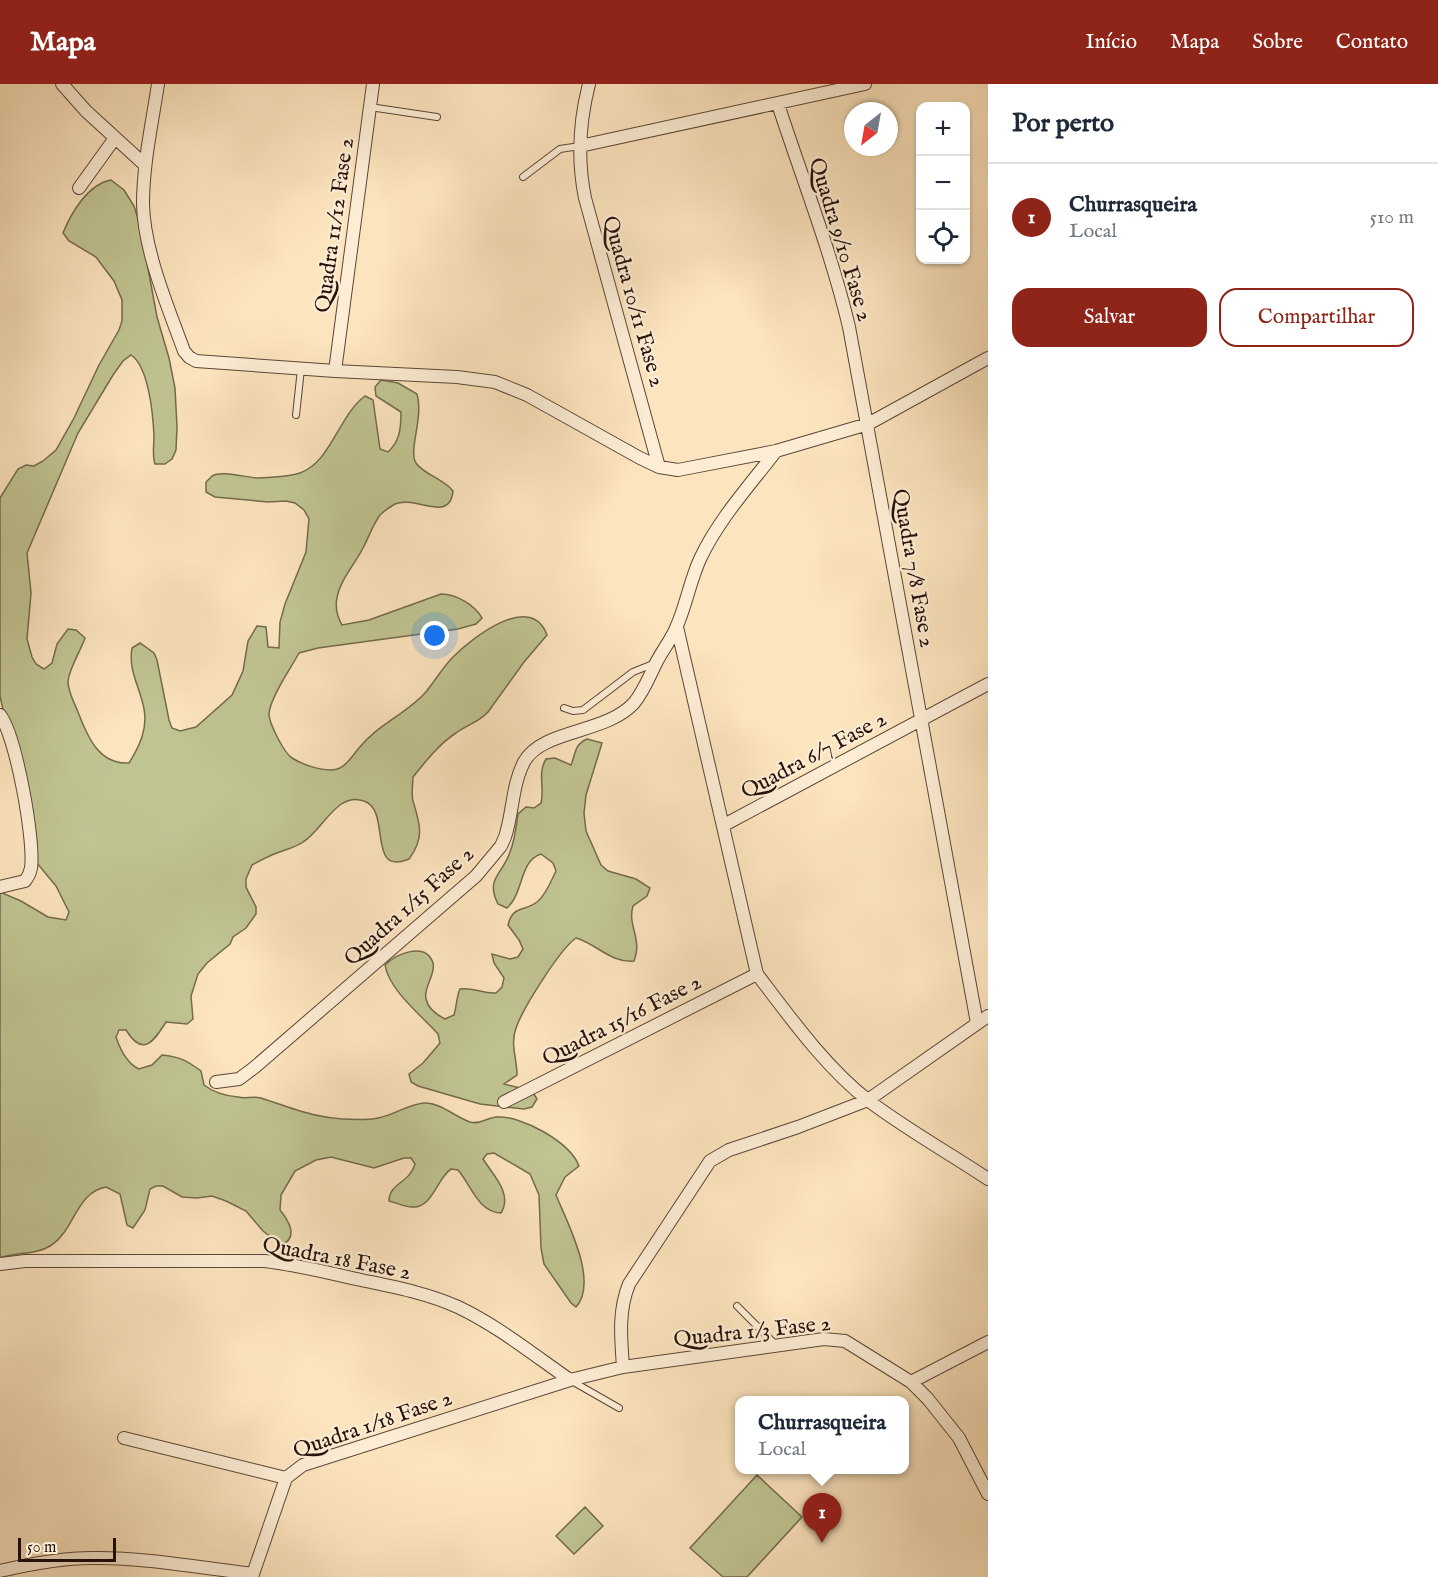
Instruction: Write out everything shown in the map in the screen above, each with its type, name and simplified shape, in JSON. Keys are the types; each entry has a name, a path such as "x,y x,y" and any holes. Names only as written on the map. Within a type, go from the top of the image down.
{"street":[{"path":"62,84 86,111 145,165"},
{"path":"158,84 145,165 143,205 146,233 164,297 184,351 192,359 203,363 457,377 495,382 527,395 659,467 678,470 698,468 776,451 868,424 988,358"},
{"name":"Quadra 11/12 Fase 2","path":"335,371 373,84"},
{"name":"Quadra 10/11 Fase 2","path":"589,84 582,124 580,173 659,467"},
{"path":"580,146 865,84"},
{"name":"Quadra 9/10 Fase 2","path":"778,104 839,285 868,424"},
{"path":"79,188 115,138"},
{"name":"Quadra 7/8 Fase 2","path":"868,424 922,719 983,1020"},
{"name":"Quadra 1/15 Fase 2","path":"216,1082 233,1081 243,1077 476,876 501,846 505,837 518,775 527,757 541,745 597,726 632,705 644,689 677,627 689,587 708,544 732,508 776,451"},
{"path":"677,627 757,974 790,1018 828,1062 868,1100 988,1179"},
{"name":"Quadra 6/7 Fase 2","path":"724,825 988,684"},
{"path":"0,715 8,733 22,784 31,835 29,875 25,881 0,887"},
{"name":"Quadra 15/16 Fase 2","path":"504,1102 757,974"},
{"path":"622,1366 622,1304 629,1284 710,1161 729,1150 868,1100 983,1020"},
{"name":"Quadra 18 Fase 2","path":"0,1264 25,1261 266,1261 290,1264 436,1298 460,1308 493,1327 570,1380"},
{"name":"Quadra 1/3 Fase 2","path":"570,1380 622,1366 824,1339 845,1341 911,1382 928,1399 959,1438 988,1494"},
{"path":"911,1382 988,1342"},
{"name":"Quadra 1/18 Fase 2","path":"253,1576 286,1478 303,1465 570,1380"},
{"path":"124,1438 286,1478"},
{"path":"0,1571 67,1559 93,1558 253,1576"}],"lane":[{"path":"370,107 437,117"},
{"path":"523,177 560,149 580,146"},
{"path":"296,415 301,369"},
{"path":"564,708 573,711 583,710 633,672 657,663"},
{"path":"738,1306 776,1345"},
{"path":"570,1380 620,1408"}],"green space":[{"path":"111,180 124,190 134,206 140,225 157,317 175,388 176,450 172,459 165,464 155,464 149,392 142,370 131,355 123,361 113,375 78,433 27,553 31,593 27,639 32,657 36,664 44,669 52,663 57,644 68,629 76,630 85,638 70,671 68,685 90,739 102,754 119,762 129,763 142,738 145,716 131,656 132,648 140,643 154,653 169,720 172,728 180,731 196,727 232,695 243,671 248,641 257,626 266,627 268,647 279,648 280,622 306,552 309,519 304,510 295,503 215,497 206,492 206,482 216,474 259,478 300,473 320,459 348,414 365,396 373,400 380,449 388,452 399,434 401,412 376,396 375,387 381,380 398,383 417,394 419,412 414,450 416,463 453,491 450,501 445,506 403,502 395,504 380,515 341,585 336,601 339,618 342,625 369,620 441,594 464,601 482,618 476,624 458,629 318,648 299,653 270,707 269,714 274,731 285,750 292,758 309,766 329,770 340,768 366,740 425,693 453,657 487,630 501,622 528,617 539,623 547,635 524,662 488,712 444,742 413,777 412,798 420,831 417,844 409,859 396,862 388,859 383,851 377,816 372,807 364,801 354,799 338,806 303,842 252,865 246,879 246,887 256,907 256,914 246,928 233,937 230,944 207,963 198,974 191,996 193,1019 187,1024 166,1022 153,1040 143,1045 132,1038 126,1030 119,1030 116,1037 119,1046 127,1059 139,1069 152,1065 162,1055 174,1057 201,1071 204,1085 216,1092 241,1098 261,1098 317,1115 363,1120 385,1116 417,1104 430,1103 470,1122 477,1123 496,1117 506,1118 518,1120 544,1132 566,1148 579,1166 565,1177 556,1195 583,1268 582,1296 576,1307 544,1264 541,1248 539,1195 530,1174 494,1153 487,1154 483,1159 503,1192 505,1199 501,1213 486,1208 481,1203 458,1170 451,1169 446,1173 425,1203 409,1207 389,1201 392,1190 412,1170 415,1164 411,1158 404,1158 374,1168 331,1157 316,1160 295,1171 281,1195 280,1210 289,1224 291,1234 290,1238 281,1245 263,1231 246,1211 226,1201 212,1196 182,1197 163,1186 150,1189 145,1210 133,1228 127,1225 120,1194 106,1187 88,1196 65,1232 50,1246 39,1251 0,1258 0,892 48,917 66,920 69,912 56,886 36,862 0,696 0,498 18,469 26,465 34,466 56,450 119,330 122,321 122,300 114,281 96,257 69,241 63,233 81,200 95,187"},
{"path":"587,739 602,743 586,795 584,813 586,831 601,865 608,871 636,879 650,888 647,896 633,906 632,920 637,946 634,961 618,959 576,938 552,966 526,1007 516,1028 514,1046 517,1075 504,1084 532,1091 537,1099 532,1107 524,1109 480,1104 418,1086 411,1082 409,1074 423,1063 440,1043 438,1034 399,993 385,965 396,957 410,952 424,952 429,956 433,968 426,990 427,1003 436,1014 445,1019 454,1015 460,989 496,993 502,987 504,978 494,963 492,954 510,959 518,957 523,949 508,925 510,919 516,912 540,899 556,871 553,863 541,854 534,858 525,870 516,894 507,908 498,904 494,895 496,876 512,847 518,814 526,807 534,808 541,803 542,770 546,759 555,758 571,765 578,747"},
{"path":"757,1475 802,1517 747,1577 723,1577 690,1548"},
{"path":"585,1507 603,1526 574,1554 556,1536"}],"place":[{"name":"Churrasqueira","path":"822,1543"}]}
